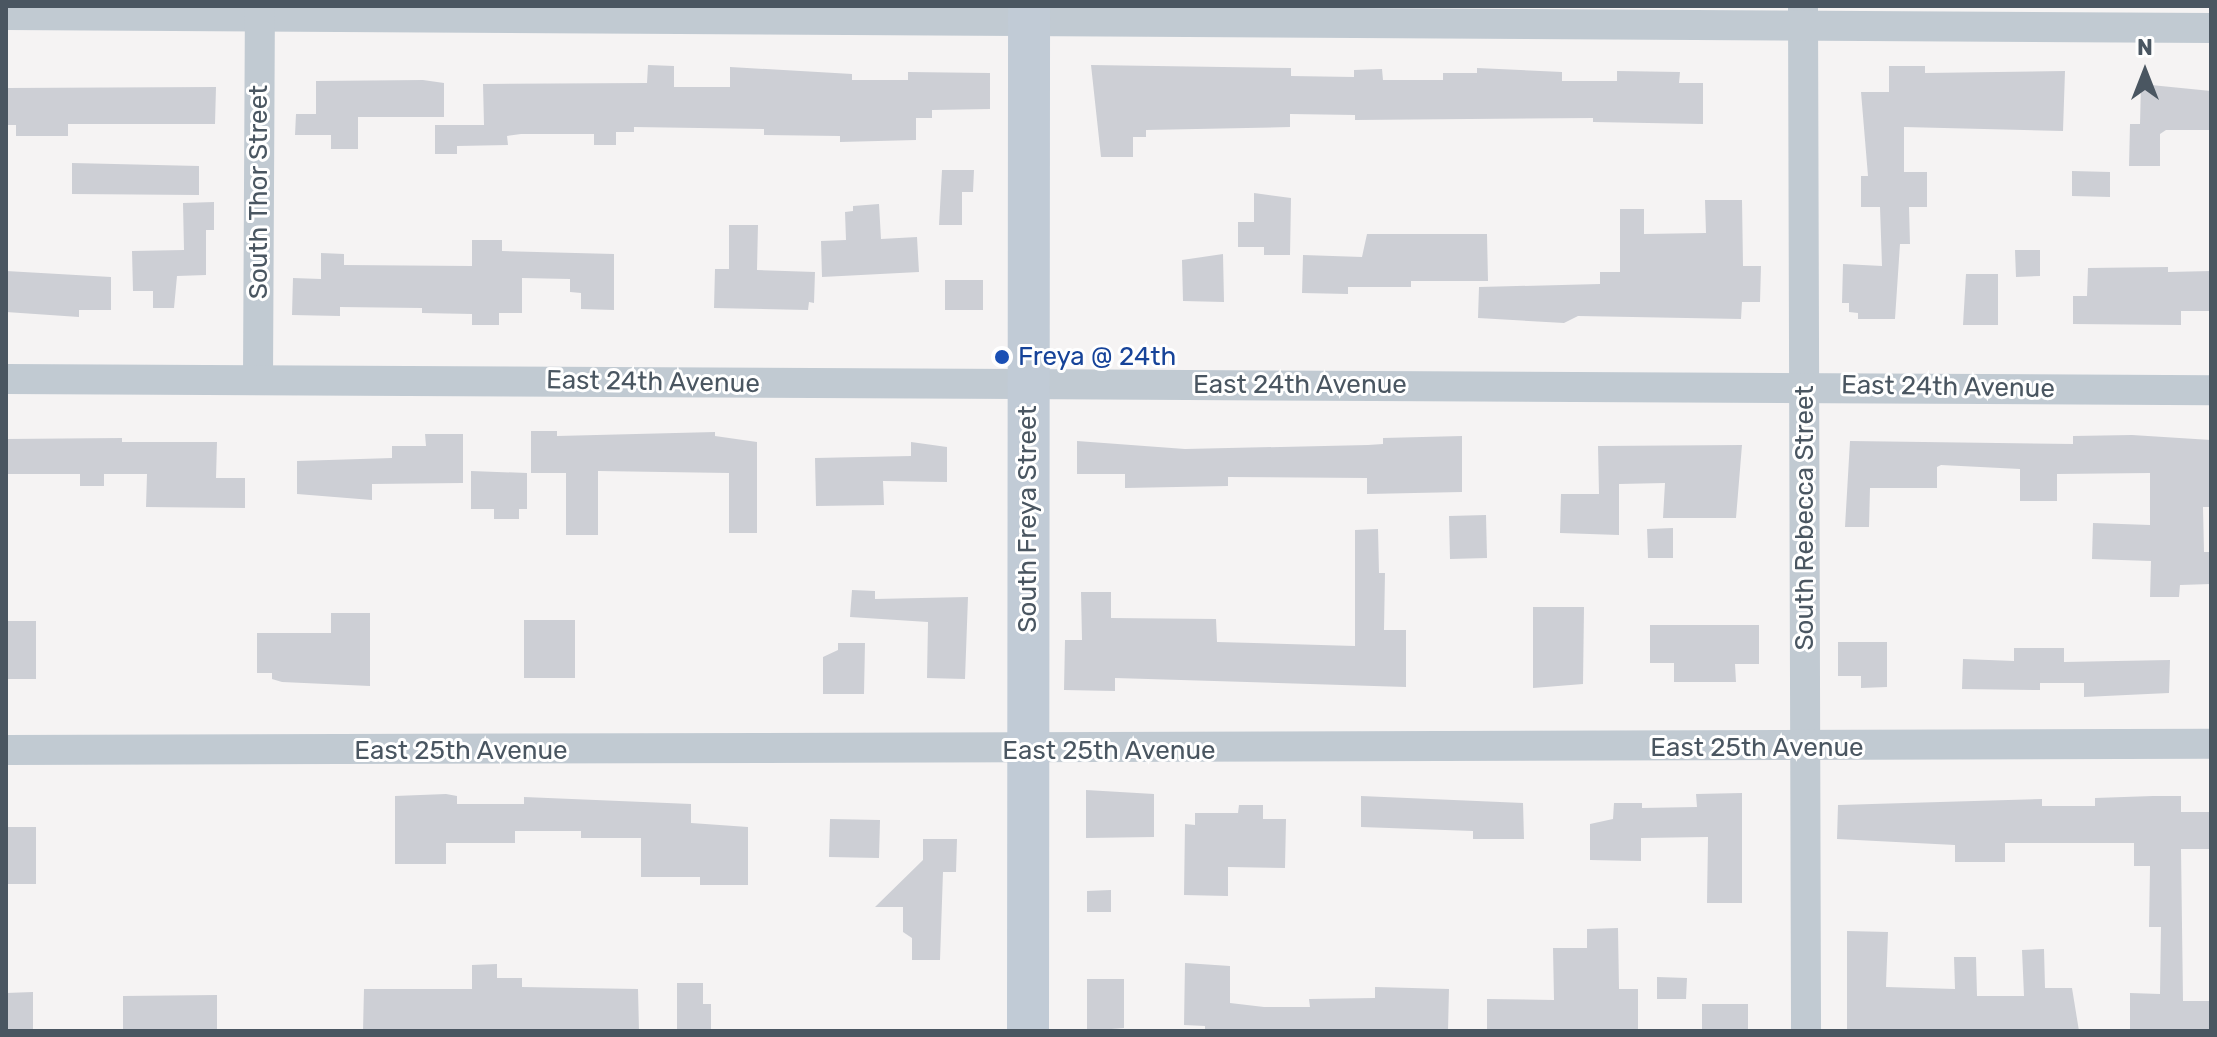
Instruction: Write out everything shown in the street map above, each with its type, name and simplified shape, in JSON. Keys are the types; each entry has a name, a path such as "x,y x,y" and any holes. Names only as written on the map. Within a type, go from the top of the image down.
{"main road":[{"name":"South Freya Street","path":"1028,1031 1029,13"}],"street":[{"path":"6,15 260,10 1803,15 2211,28"},
{"name":"South Thor Street","path":"258,378 260,10"},
{"name":"South Rebecca Street","path":"1803,15 1806,1031"},
{"name":"East 24th Avenue","path":"6,379 2211,390"},
{"name":"East 25th Avenue","path":"6,750 1028,751 2211,744"}],"building":[{"path":"648,65 674,66 674,87 730,87 730,67 852,74 852,80 908,80 908,72 990,73 990,109 932,110 932,118 916,118 916,140 840,142 840,136 764,135 764,129 634,127 634,132 616,132 616,145 594,145 594,134 521,134 507,136 508,145 457,146 457,154 435,154 435,125 484,125 483,84 647,83"},
{"path":"1091,65 1291,68 1291,76 1354,77 1354,70 1382,69 1383,80 1443,80 1443,73 1477,73 1477,68 1562,72 1562,81 1617,81 1617,71 1680,72 1679,83 1703,83 1703,124 1593,122 1593,118 1355,120 1355,115 1290,114 1290,127 1146,130 1146,137 1133,137 1133,157 1101,157"},
{"path":"1889,66 1925,66 1925,73 2065,71 2063,131 1904,127 1904,172 1927,172 1927,207 1909,207 1910,244 1900,244 1895,319 1858,319 1858,313 1849,312 1849,303 1842,303 1843,264 1882,266 1880,207 1861,207 1861,176 1868,176 1861,92 1889,92"},
{"path":"423,80 444,83 444,117 358,117 358,149 331,149 331,135 295,135 296,114 316,114 316,81"},
{"path":"2141,84 2211,91 2211,130 2166,130 2160,134 2160,166 2129,166 2130,124 2140,124"},
{"path":"216,87 215,124 68,124 68,136 16,136 16,125 6,125 6,88"},
{"path":"72,163 199,166 199,195 72,194"},
{"path":"942,170 974,170 973,192 962,192 962,225 939,225"},
{"path":"2072,171 2110,172 2110,197 2072,196"},
{"path":"1254,193 1291,198 1290,255 1264,255 1264,247 1238,247 1238,222 1254,222"},
{"path":"1705,200 1742,200 1743,266 1761,266 1760,302 1742,302 1741,319 1578,316 1564,323 1478,318 1479,287 1600,284 1600,272 1620,272 1620,209 1644,209 1644,234 1706,233"},
{"path":"214,202 214,230 206,230 206,275 177,276 174,308 153,308 153,291 133,291 132,251 184,250 183,203"},
{"path":"879,204 881,239 917,237 919,272 822,277 821,241 846,240 845,212 853,211 853,206"},
{"path":"729,225 758,225 757,270 815,272 814,303 809,302 808,310 714,308 715,269 729,269"},
{"path":"1367,234 1487,234 1488,281 1411,281 1411,287 1348,287 1348,294 1302,293 1303,255 1362,257"},
{"path":"472,240 502,240 502,251 614,254 614,310 581,309 581,293 570,292 570,279 522,278 522,313 499,313 499,325 472,325 472,314 422,313 422,308 340,307 340,316 292,315 293,278 321,279 321,253 344,254 344,265 472,266"},
{"path":"2015,250 2040,250 2040,276 2016,277"},
{"path":"1223,254 1224,302 1183,301 1182,260"},
{"path":"2168,267 2168,272 2211,271 2211,311 2181,311 2181,325 2073,324 2073,296 2087,296 2088,268"},
{"path":"6,271 111,277 111,310 79,310 79,317 6,312"},
{"path":"1966,274 1998,274 1998,325 1963,325"},
{"path":"945,280 983,280 983,310 945,310"},
{"path":"531,431 557,431 557,436 715,432 715,436 757,442 757,533 729,533 729,473 598,471 598,535 566,535 566,473 531,473"},
{"path":"425,434 463,434 463,483 372,484 372,500 297,494 297,461 392,458 392,446 426,446"},
{"path":"2132,435 2211,440 2211,507 2203,507 2204,552 2211,552 2211,584 2180,585 2179,597 2150,597 2151,561 2092,559 2093,523 2150,525 2150,473 2057,474 2057,501 2020,501 2020,469 1941,465 1937,467 1937,488 1870,488 1869,527 1845,527 1850,441 2073,444 2073,436"},
{"path":"1462,436 1462,492 1367,494 1367,478 1228,477 1228,486 1125,488 1125,474 1077,474 1077,441 1185,449 1368,445 1383,444 1383,438"},
{"path":"122,438 122,442 217,442 216,478 245,478 245,508 146,507 147,474 104,474 104,486 80,486 80,474 6,474 6,439"},
{"path":"911,442 947,447 947,482 883,481 884,505 816,506 815,458 911,456"},
{"path":"1742,445 1736,518 1663,518 1665,483 1619,484 1619,535 1560,533 1561,494 1599,494 1598,446"},
{"path":"471,471 527,473 527,509 519,509 519,519 494,519 494,509 471,509"},
{"path":"1486,515 1487,558 1450,559 1449,516"},
{"path":"1673,528 1673,558 1648,558 1647,529"},
{"path":"1378,529 1379,573 1385,573 1384,630 1406,630 1406,687 1115,678 1115,691 1064,690 1065,640 1082,640 1081,592 1111,592 1111,618 1216,619 1217,642 1355,646 1355,530"},
{"path":"852,590 875,591 875,599 968,597 965,679 927,678 928,622 850,617"},
{"path":"1533,607 1584,607 1583,684 1533,688"},
{"path":"331,613 370,613 370,686 282,682 272,679 272,673 257,673 257,633 331,633"},
{"path":"524,620 575,620 575,678 524,678"},
{"path":"6,621 36,621 36,679 6,679"},
{"path":"1650,625 1759,625 1759,664 1735,664 1736,682 1674,682 1674,663 1650,663"},
{"path":"1838,642 1887,642 1887,687 1861,688 1861,676 1838,676"},
{"path":"838,643 865,643 864,694 823,694 823,657 838,650"},
{"path":"2014,648 2064,648 2064,662 2170,660 2169,693 2084,697 2084,683 2040,683 2040,690 1962,689 1963,659 2014,661"},
{"path":"1086,790 1154,794 1154,837 1086,838"},
{"path":"1742,793 1742,903 1707,903 1708,837 1641,838 1641,861 1590,860 1590,824 1613,819 1614,803 1642,803 1642,808 1697,807 1696,794"},
{"path":"395,796 457,796 457,804 524,804 524,797 691,804 691,823 748,827 748,885 700,885 700,877 641,877 641,838 581,838 581,831 515,831 515,843 446,843 446,864 395,864"},
{"path":"1361,796 1523,803 1524,839 1473,839 1473,831 1361,827"},
{"path":"2181,796 2181,812 2211,812 2211,849 2181,849 2183,1001 2211,1001 2211,1031 2130,1031 2130,993 2160,994 2161,927 2149,927 2150,866 2134,866 2134,843 2005,843 2005,862 1955,862 1955,845 1837,839 1838,805 2042,799 2042,806 2095,806 2095,798"},
{"path":"1239,805 1263,805 1263,819 1286,819 1285,868 1228,867 1228,896 1184,895 1185,824 1195,825 1195,813 1238,813"},
{"path":"830,819 880,820 879,858 829,857"},
{"path":"6,827 36,827 36,884 6,884"},
{"path":"923,839 957,839 956,872 943,872 940,960 912,960 912,938 903,932 903,907 875,907 923,860"},
{"path":"1111,890 1111,912 1087,912 1087,891"},
{"path":"1618,928 1619,989 1638,989 1638,1031 1487,1031 1487,999 1554,1000 1553,948 1587,948 1587,929"},
{"path":"1847,931 1888,932 1886,987 1955,989 1954,957 1976,957 1977,996 2024,996 2022,950 2044,949 2045,988 2072,988 2079,1031 1847,1031"},
{"path":"1185,963 1230,966 1230,1003 1264,1007 1310,1007 1309,999 1375,998 1375,987 1449,989 1448,1031 1205,1031 1205,1026 1184,1025"},
{"path":"497,964 497,978 522,978 522,987 638,989 639,1031 363,1031 364,989 472,989 472,965"},
{"path":"1657,977 1687,978 1686,999 1657,999"},
{"path":"1087,979 1124,979 1124,1028 1087,1031"},
{"path":"677,983 703,983 703,1004 711,1004 711,1031 677,1031"},
{"path":"33,992 33,1031 6,1031 6,993"},
{"path":"217,995 217,1031 123,1031 123,996"},
{"path":"1702,1004 1748,1004 1748,1031 1702,1031"}],"place":[{"name":"Freya @ 24th","path":"1002,357"}]}
